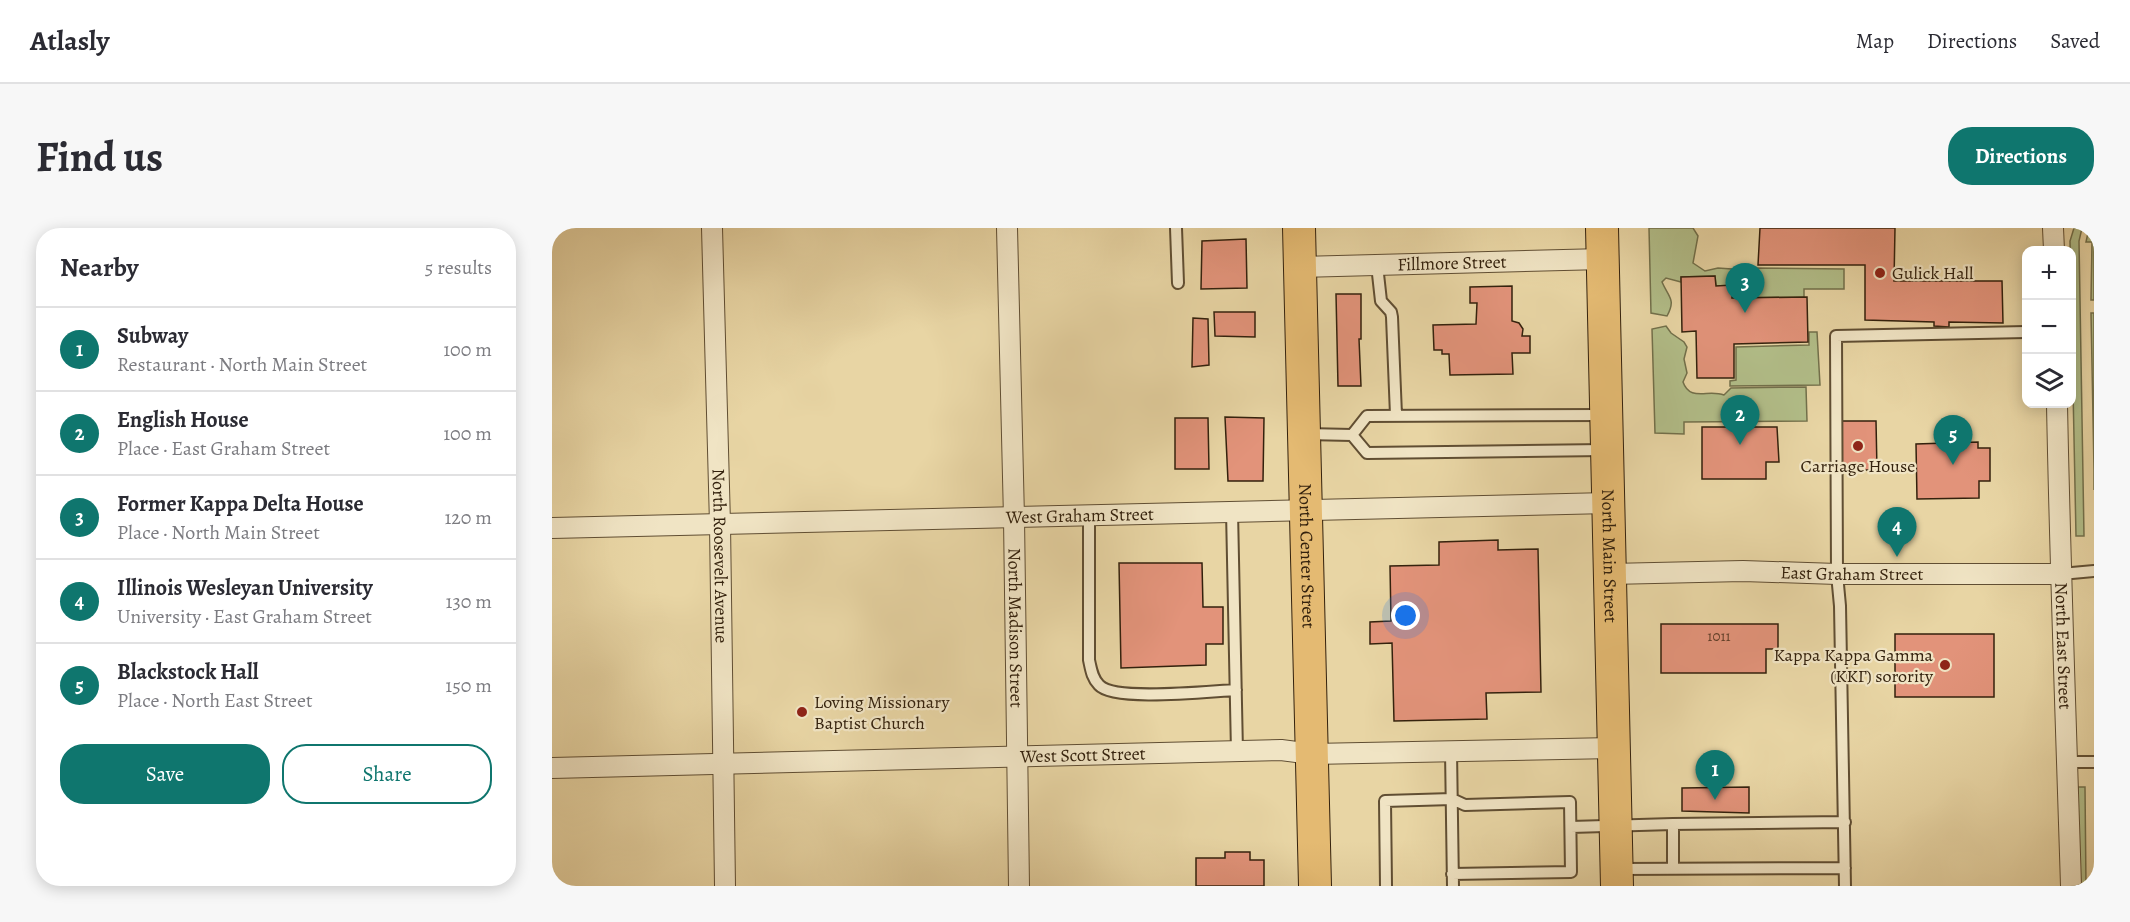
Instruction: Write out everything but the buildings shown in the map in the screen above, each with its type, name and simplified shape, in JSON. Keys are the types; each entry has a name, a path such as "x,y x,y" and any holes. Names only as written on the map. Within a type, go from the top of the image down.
{"main road":[{"name":"North Center Street","path":"1299,228 1315,886"},
{"name":"North Main Street","path":"1602,228 1617,878"}],"street":[{"name":"North Roosevelt Avenue","path":"712,228 720,524 725,886"},
{"name":"North Madison Street","path":"1007,228 1019,886"},
{"path":"2053,228 2054,246"},
{"name":"Fillmore Street","path":"1300,267 1603,259"},
{"name":"North East Street","path":"2057,408 2071,886"},
{"name":"West Graham Street","path":"552,528 1608,503"},
{"name":"East Graham Street","path":"1610,574 1743,571 1837,574 2061,574"},
{"name":"West Scott Street","path":"552,768 1281,750 1312,754 1613,748"}],"lane":[{"path":"1176,228 1178,283"},
{"path":"1377,265 1381,301 1391,312 1392,317 1396,415"},
{"path":"1845,886 1840,606 1837,574 1836,336 2022,332"},
{"path":"1352,435 1367,416 1606,415"},
{"path":"1304,434 1352,435 1367,453 1607,450"},
{"path":"1232,511 1237,752"},
{"path":"1089,516 1089,660 1092,674 1100,686 1112,693 1130,694 1236,690"},
{"name":"East Graham Street","path":"2061,574 2094,571"},
{"path":"1451,751 1452,886"},
{"path":"2067,762 2094,762"},
{"path":"1386,886 1384,801 1452,799 1466,805 1570,802 1571,872 1452,874"},
{"path":"1571,827 1845,822"},
{"path":"1673,824 1673,869"},
{"path":"1617,878 1673,869 1845,868"}],"green space":[{"path":"1649,228 1693,228 1698,236 1693,263 1705,271 1718,268 1844,269 1844,289 1804,289 1804,297 1732,298 1732,286 1716,286 1715,276 1681,277 1681,282 1666,278 1662,282 1671,302 1670,310 1667,316 1651,313"},
{"path":"2074,228 2082,228 2079,241 2084,536 2076,536 2073,408 2076,408 2076,246 2070,246"},
{"path":"2089,228 2094,228 2094,300 2091,300 2092,242 2086,242"},
{"path":"2091,313 2094,313 2094,470"},
{"path":"1666,326 1687,347 1684,359 1687,373 1683,382 1690,392 1724,395 1731,388 1806,387 1807,421 1684,422 1684,434 1655,433 1652,329"},
{"path":"1809,332 1817,332 1820,385 1730,386 1730,381 1736,380 1736,347 1809,345"},
{"path":"2078,787 2085,787 2086,886 2079,886"}],"place":[{"name":"Gulick Hall","path":"1880,273"},
{"name":"Former Kappa Delta House","path":"1745,313"},
{"name":"English House","path":"1740,445"},
{"name":"Carriage House","path":"1858,446"},
{"name":"Blackstock Hall","path":"1953,465"},
{"name":"Illinois Wesleyan University","path":"1897,557"},
{"name":"Kappa Kappa Gamma (ΚΚΓ) sorority","path":"1945,665"},
{"name":"Loving Missionary Baptist Church","path":"802,712"},
{"name":"Subway","path":"1715,800"}]}
